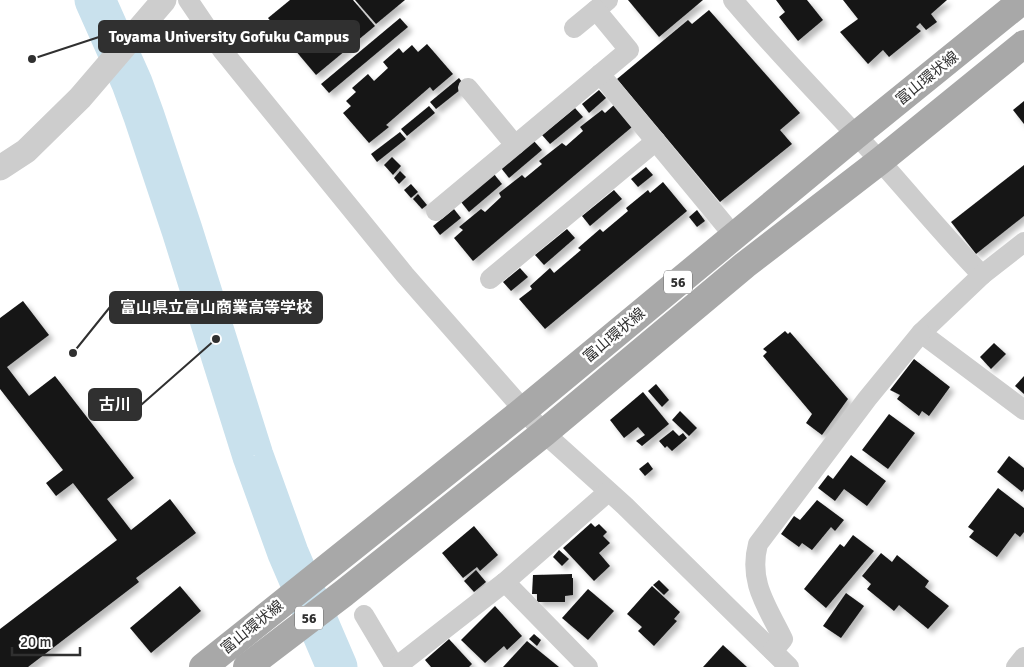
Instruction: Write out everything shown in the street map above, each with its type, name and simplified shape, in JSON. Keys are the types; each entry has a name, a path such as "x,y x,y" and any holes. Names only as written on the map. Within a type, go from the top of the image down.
{"main road":[{"name":"富山環状線","path":"203,667 524,410 855,136 1023,0"},
{"name":"富山環状線","path":"247,667 344,593 544,433 745,265 880,161 1024,44"}],"street":[{"path":"188,0 222,50 405,275 544,433 625,506 789,667"},
{"path":"733,0 759,32 880,161 925,214 982,274"},
{"path":"0,168 26,151 80,98 162,2"},
{"path":"436,211 629,50 602,5 574,28"},
{"path":"600,74 734,236"},
{"path":"468,88 515,145"},
{"path":"490,280 656,141"},
{"path":"772,651 783,639 756,582 754,559 758,544 862,406 921,333 982,274 1024,242"},
{"path":"921,333 1024,410"},
{"path":"364,615 396,667 505,582 608,492"},
{"path":"505,582 588,667"},
{"path":"1016,667 1024,657"}],"building":[{"path":"290,0 353,0 375,26 316,75 268,18"},
{"path":"355,0 405,0 376,24"},
{"path":"628,0 703,0 659,37"},
{"path":"776,0 807,0 823,20 798,41 779,17 785,12"},
{"path":"843,0 947,0 931,14 937,22 926,30 920,23 916,27 921,31 889,57 883,50 868,64 840,32 858,19"},
{"path":"709,10 800,113 780,130 792,144 720,202 617,79 688,20 692,24"},
{"path":"400,18 408,27 329,93 321,84"},
{"path":"427,44 453,74 433,91 430,87 386,125 389,127 369,143 343,113 351,106 346,101 356,92 352,88 368,74 374,81 388,68 383,62 399,48 403,53 412,45 418,52"},
{"path":"459,78 465,86 436,109 430,102"},
{"path":"599,90 606,98 589,113 582,104"},
{"path":"1024,101 1024,124 1013,110"},
{"path":"614,105 632,127 473,261 454,238 463,230 459,227 481,209 485,212 501,197 499,193 522,175 525,178 542,164 539,161 562,143 566,146 583,131 580,127 602,110 605,113"},
{"path":"429,106 435,113 407,136 401,129"},
{"path":"575,108 583,117 550,144 542,135"},
{"path":"400,132 406,139 377,162 371,154"},
{"path":"534,141 542,150 509,178 501,168"},
{"path":"392,157 401,166 393,175 384,165"},
{"path":"1024,165 1024,216 976,254 951,222"},
{"path":"646,167 653,175 638,187 631,179"},
{"path":"400,171 406,177 399,184 394,178"},
{"path":"494,174 502,184 469,212 461,202"},
{"path":"663,182 687,211 545,329 519,299 532,289 530,286 550,268 554,273 581,250 578,248 600,229 603,232 628,211 626,208 648,190 650,193"},
{"path":"411,184 418,192 411,198 404,190"},
{"path":"614,190 622,199 590,226 582,216"},
{"path":"418,194 427,205 422,209 413,199"},
{"path":"454,209 461,218 440,235 433,226"},
{"path":"697,210 705,221 697,227 689,217"},
{"path":"567,229 575,238 544,265 535,255"},
{"path":"520,268 528,277 511,291 503,282"},
{"path":"23,301 49,335 7,367 29,396 55,376 134,478 107,499 131,530 170,499 196,533 136,578 139,582 28,667 0,667 0,629 117,540 73,483 56,496 46,483 63,470 0,389 0,318"},
{"path":"785,331 788,334 790,332 848,399 822,435 806,423 812,414 763,356 767,352 763,349"},
{"path":"994,343 1006,354 991,369 980,357"},
{"path":"914,359 950,387 929,416 922,411 919,416 897,399 900,395 890,390"},
{"path":"1024,376 1024,394 1015,386"},
{"path":"656,384 669,400 662,407 648,391"},
{"path":"643,392 669,424 642,446 636,441 645,435 638,427 624,438 610,420"},
{"path":"680,411 697,428 689,436 672,420"},
{"path":"889,414 915,433 888,469 862,450"},
{"path":"673,430 679,436 683,433 687,438 672,451 667,446 665,448 659,441"},
{"path":"851,455 886,481 867,506 844,489 835,501 818,488 828,475 833,479"},
{"path":"1009,456 1024,468 1024,489 1022,492 997,472"},
{"path":"648,462 653,469 645,476 639,469"},
{"path":"998,488 1024,508 1024,532 1020,537 1015,533 997,557 969,537 974,531 968,527"},
{"path":"817,500 844,520 835,531 831,527 812,550 802,543 799,547 781,534 794,516 800,520"},
{"path":"591,523 595,527 599,524 607,532 603,536 610,543 599,553 610,566 594,581 563,548"},
{"path":"474,526 498,555 480,571 477,567 463,578 442,553"},
{"path":"853,535 874,551 826,608 804,589 840,544 844,547"},
{"path":"559,550 569,559 562,566 553,557"},
{"path":"881,553 892,562 897,555 929,581 925,587 949,606 928,629 899,605 894,611 867,589 871,584 862,576"},
{"path":"476,570 486,582 474,592 464,581"},
{"path":"572,574 573,595 565,596 565,602 537,602 537,594 532,594 533,575"},
{"path":"659,580 669,590 664,595 653,585"},
{"path":"180,586 201,611 151,653 130,628"},
{"path":"652,586 680,612 674,619 677,621 654,646 638,631 642,627 627,614"},
{"path":"588,589 614,611 588,640 562,618"},
{"path":"846,593 864,606 841,638 823,626"},
{"path":"495,606 522,636 507,650 504,646 485,663 461,640"},
{"path":"534,634 541,640 537,646 529,639"},
{"path":"449,639 472,664 469,667 431,667 425,660"},
{"path":"527,641 559,667 503,667"},
{"path":"723,645 747,667 703,667"}],"waterway":[{"path":"95,0 132,83 144,116 253,456 288,553 337,667"}],"place":[{"name":"Toyama University Gofuku Campus","path":"32,59"},
{"name":"古川","path":"216,339"},
{"name":"富山県立富山商業高等学校","path":"73,353"}]}
